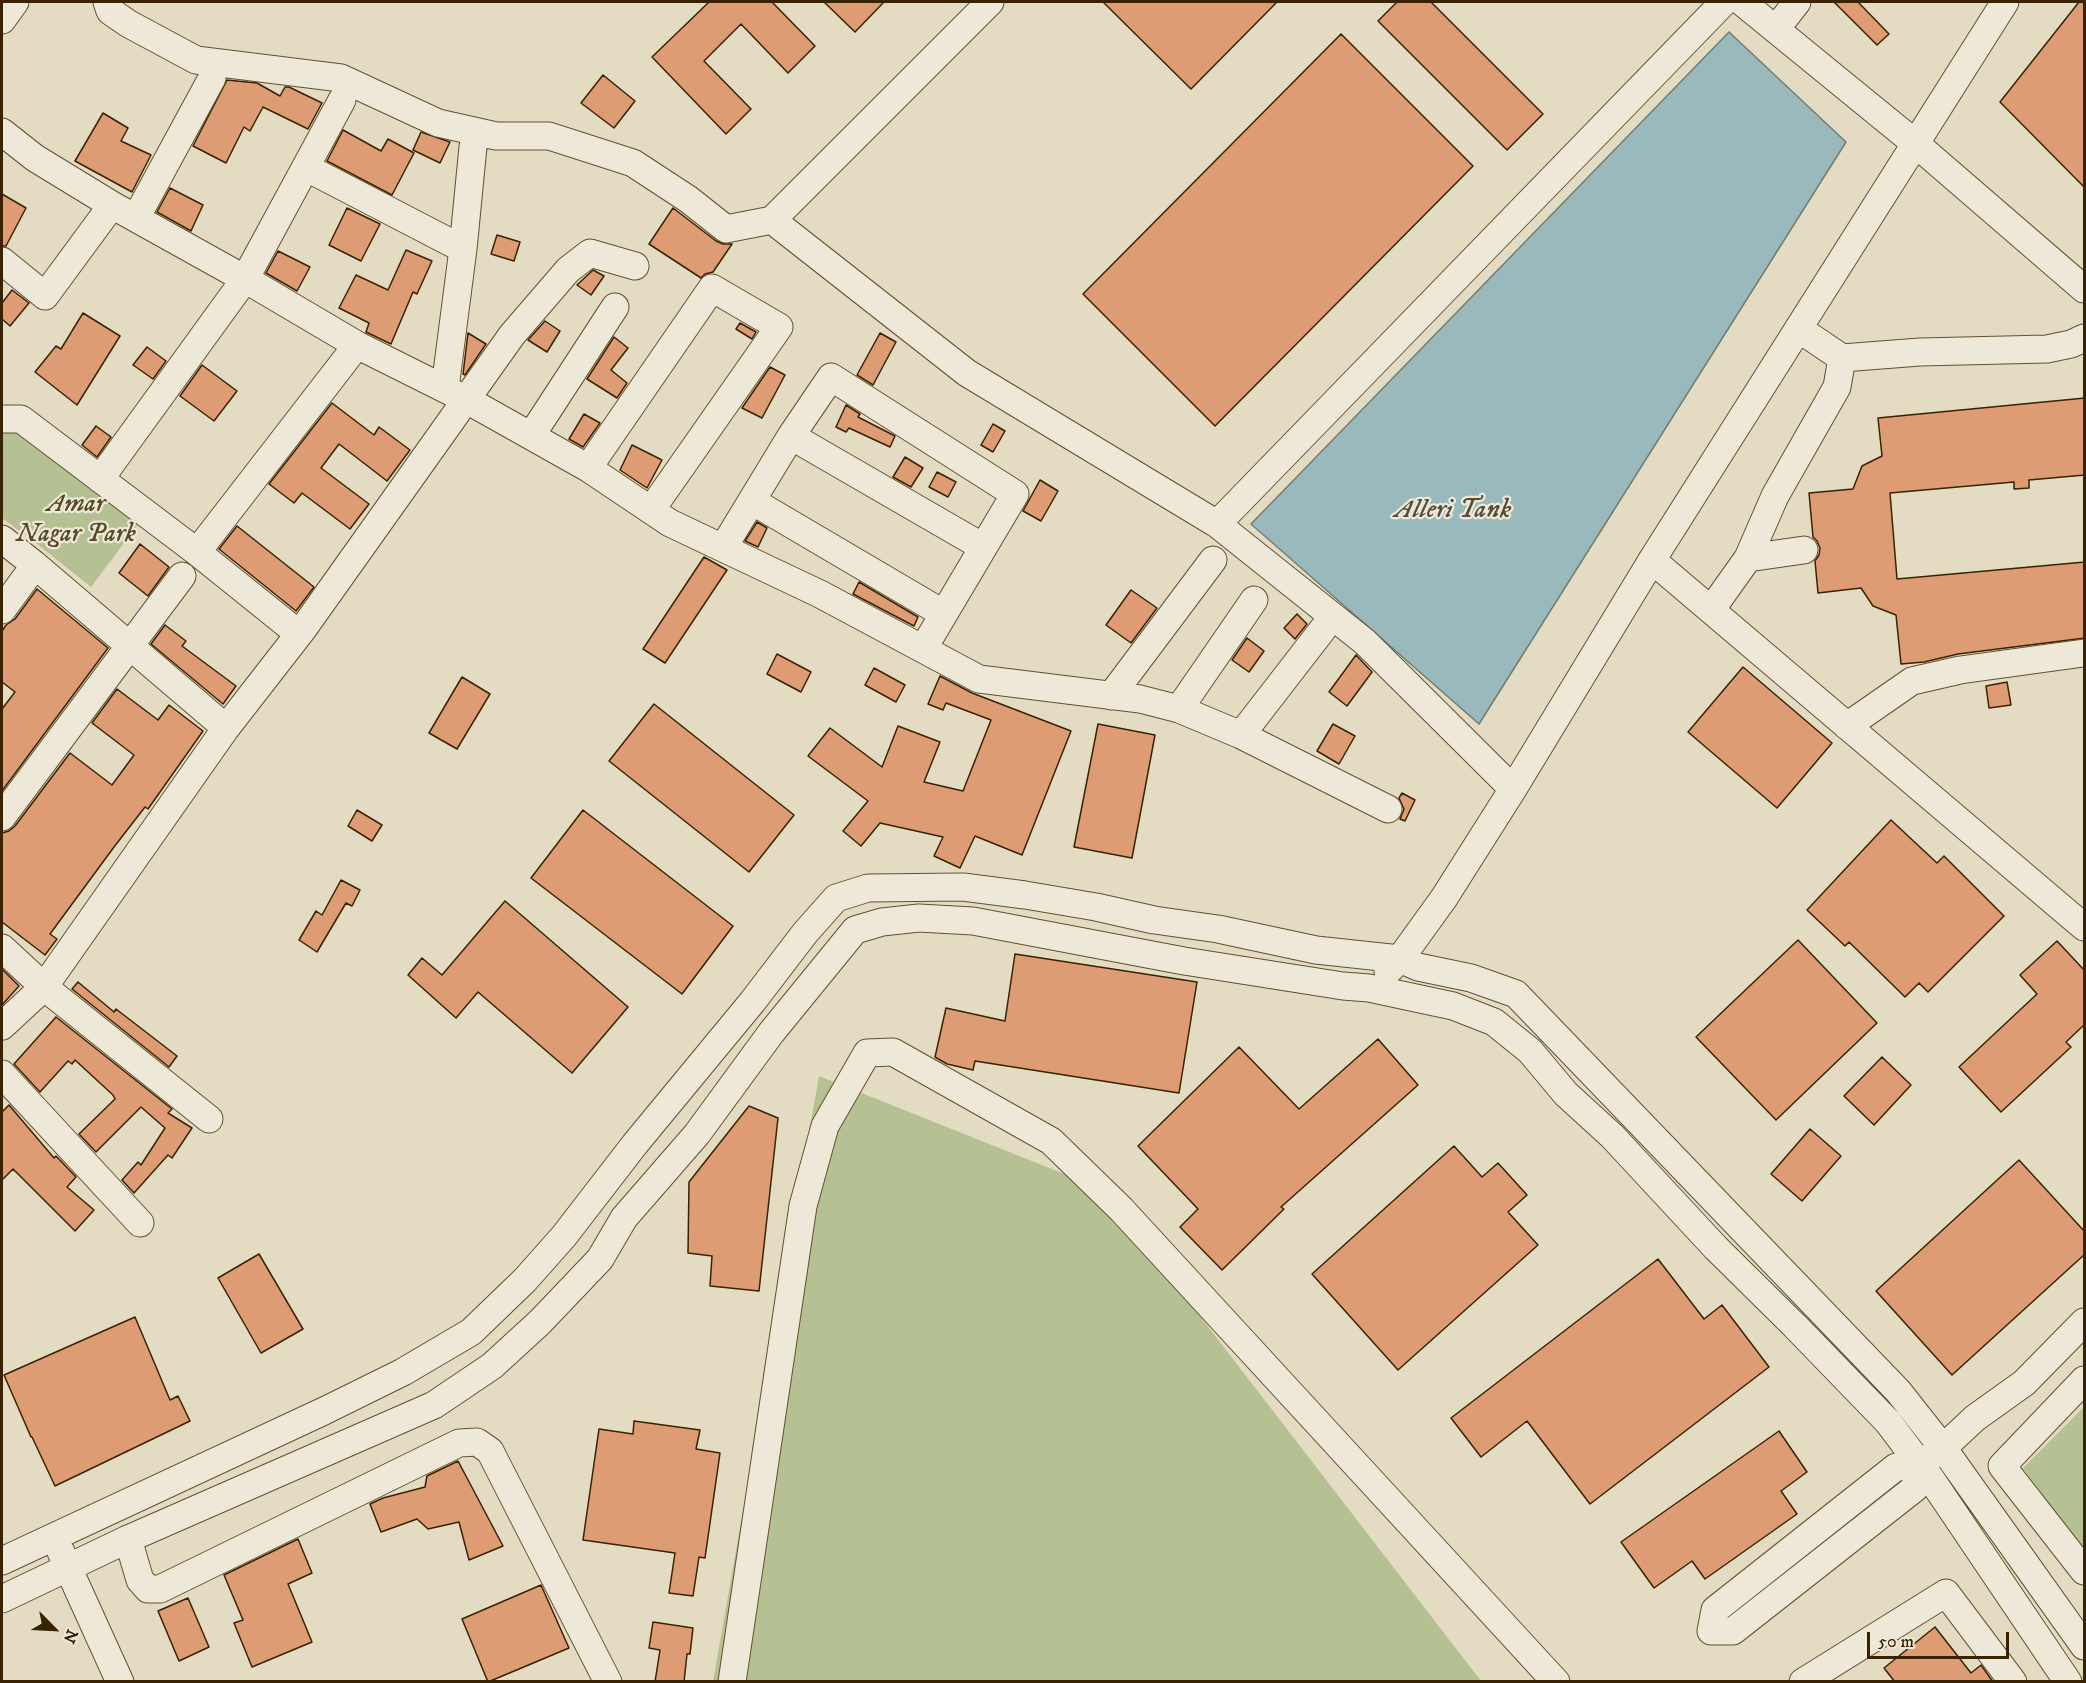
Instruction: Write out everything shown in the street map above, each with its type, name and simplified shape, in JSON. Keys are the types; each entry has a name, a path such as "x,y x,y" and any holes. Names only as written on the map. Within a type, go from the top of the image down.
{"street":[{"path":"2,20 15,2"},
{"path":"107,2 110,11 129,24 196,60 341,78 438,123 496,136 549,136 633,163 688,199 726,229 772,220 990,2"},
{"path":"1216,524 1724,2"},
{"path":"1742,2 1916,144 2084,288"},
{"path":"1776,29 1797,2"},
{"path":"1369,988 1400,959 1444,898 1652,560 2005,2"},
{"path":"136,218 212,78"},
{"path":"100,479 245,279 342,100"},
{"path":"2,132 35,158 112,205 357,345 456,394 588,468 670,523 820,594 979,679 1140,699 1179,709 1241,735 1388,810"},
{"path":"456,394 464,249 473,147"},
{"path":"307,168 464,249"},
{"path":"2,261 45,296 112,205"},
{"path":"772,220 967,373 1216,524 1365,642 1513,789"},
{"path":"2,1026 44,987 226,728 299,634 456,394 512,335 568,270 590,253 635,266"},
{"path":"588,468 712,288 779,327 651,510"},
{"path":"531,436 615,307"},
{"path":"1799,329 1842,358 1920,352 2047,349 2071,344 2085,338"},
{"path":"197,552 357,345"},
{"path":"1711,610 1748,558 1775,496 1837,387 1842,358"},
{"path":"723,549 831,377 1015,494 923,649"},
{"path":"2,419 21,419 197,552 299,634"},
{"path":"792,436 983,547"},
{"path":"752,501 944,614"},
{"path":"2,539 226,728"},
{"path":"1748,558 1804,550"},
{"path":"1111,696 1214,560"},
{"path":"1652,560 2085,927"},
{"path":"2,610 35,565"},
{"path":"2,817 182,576"},
{"path":"1179,709 1254,600"},
{"path":"1241,735 1323,629"},
{"path":"1847,726 1912,681 1960,670 2085,653"},
{"path":"2,1561 334,1406 402,1372 471,1332 525,1280 564,1236 805,933 837,898 868,888 963,887 1096,907 1154,920 1218,928 1316,950 1400,959 1418,967 1471,978 1516,994 1898,1391 1943,1448 2085,1646"},
{"path":"2,1599 128,1539 434,1405 492,1366 540,1322 600,1260 624,1218 697,1134 771,1033 855,930 882,922 919,918 973,921 1184,961 1369,988 1453,1006 1494,1022 1530,1051 1566,1094 1612,1136 1716,1248 1796,1326 1888,1422 1918,1465 1931,1479 2068,1682"},
{"path":"2,948 44,987 209,1119"},
{"path":"732,1682 803,1206 825,1126 867,1053 893,1052 1051,1141 1121,1209 1556,1682"},
{"path":"2,1074 140,1223"},
{"path":"1918,1465 1915,1488 1733,1630 1711,1631 1715,1610 1896,1467 1918,1465 1943,1448 1976,1418 2024,1383 2085,1322"},
{"path":"2085,1380 2002,1466 2085,1571"},
{"path":"128,1539 140,1580 148,1589 160,1589 459,1443 477,1442 490,1451 608,1682"},
{"path":"54,1537 120,1682"},
{"path":"1803,1682 1946,1593 2013,1682"}],"green space":[{"name":"Amar Nagar Park","path":"12,422 142,519 91,587 2,518 2,424"},
{"path":"819,1076 1102,1189 1481,1681 713,1682"},
{"path":"2084,1407 2084,1552 2023,1468"}],"water":[{"name":"Alleri Tank","path":"1729,32 1846,142 1479,724 1251,524"}],"building":[{"path":"709,2 772,2 815,46 788,73 741,24 704,61 751,109 726,134 652,57"},
{"path":"824,2 884,2 855,32"},
{"path":"1103,2 1277,2 1191,89"},
{"path":"1397,2 1431,2 1543,114 1507,150 1378,21"},
{"path":"1834,2 1858,2 1889,34 1877,45"},
{"path":"2079,2 2085,2 2085,188 2000,102"},
{"path":"1341,34 1473,166 1215,426 1083,294"},
{"path":"603,75 635,101 614,128 581,103"},
{"path":"227,80 257,83 280,96 285,87 289,87 322,103 308,129 263,107 250,131 244,127 226,163 193,146"},
{"path":"103,113 128,128 121,141 151,155 132,192 75,161"},
{"path":"343,130 381,151 388,139 414,153 392,195 327,161"},
{"path":"421,132 450,142 440,163 413,150"},
{"path":"170,188 203,205 191,231 157,212"},
{"path":"2,194 26,208 6,246 2,246"},
{"path":"347,208 380,224 361,261 329,245"},
{"path":"673,208 716,241 732,244 713,272 701,278 649,244"},
{"path":"497,235 520,242 514,261 491,254"},
{"path":"406,250 432,261 417,294 413,292 391,344 366,332 369,323 339,308 356,275 388,290"},
{"path":"278,251 310,267 297,291 266,273"},
{"path":"593,270 604,276 591,295 577,285"},
{"path":"12,290 29,303 10,326 2,319 2,303"},
{"path":"83,313 120,336 77,405 35,372 56,346 61,349"},
{"path":"545,321 560,331 547,352 528,340"},
{"path":"740,323 756,332 752,339 736,329"},
{"path":"468,333 486,344 465,375 463,374"},
{"path":"880,333 896,342 873,385 857,375"},
{"path":"614,337 628,348 611,370 627,383 617,398 587,379"},
{"path":"147,347 166,361 153,379 133,365"},
{"path":"202,365 237,391 214,421 180,396"},
{"path":"770,367 785,375 762,418 742,408"},
{"path":"2085,398 2085,475 2029,480 2029,488 2014,489 2014,482 1890,493 1897,579 2085,562 2085,638 1958,654 1924,662 1901,664 1896,615 1873,606 1861,588 1818,593 1815,561 1820,548 1813,537 1809,493 1853,489 1862,466 1882,456 1878,418"},
{"path":"332,403 374,435 379,427 410,450 387,481 339,444 321,468 369,504 350,529 302,493 294,503 269,484"},
{"path":"846,405 860,414 858,417 895,436 890,447 849,428 846,432 836,427"},
{"path":"584,414 600,423 583,447 569,439"},
{"path":"993,424 1005,431 993,452 981,445"},
{"path":"96,426 111,437 97,457 82,445"},
{"path":"632,445 662,460 647,488 620,470"},
{"path":"905,457 923,468 911,487 893,477"},
{"path":"937,472 956,482 948,497 929,487"},
{"path":"1040,480 1058,491 1041,521 1023,511"},
{"path":"757,522 767,528 758,547 745,541"},
{"path":"237,526 314,587 296,611 219,549"},
{"path":"140,544 169,567 148,596 119,573"},
{"path":"704,557 727,570 665,663 643,649"},
{"path":"859,582 918,617 914,626 853,594"},
{"path":"37,589 108,648 2,791 2,709 15,692 2,682 2,631 15,619"},
{"path":"1131,590 1157,608 1131,643 1106,625"},
{"path":"1297,614 1307,624 1295,639 1284,628"},
{"path":"165,625 186,641 182,646 236,686 223,704 151,644"},
{"path":"1247,638 1264,651 1249,672 1232,660"},
{"path":"777,654 811,672 801,692 767,674"},
{"path":"1356,655 1372,672 1347,706 1329,692"},
{"path":"1743,667 1832,743 1777,808 1688,732"},
{"path":"874,668 905,685 896,702 865,685"},
{"path":"940,676 972,693 1071,731 1022,855 975,836 960,868 934,856 943,837 880,823 861,846 843,831 868,801 808,756 830,728 882,767 898,726 940,742 924,782 963,791 991,720 946,703 943,710 928,704"},
{"path":"462,677 490,694 457,749 429,733"},
{"path":"2007,682 2011,705 1989,708 1986,686"},
{"path":"117,689 158,720 169,705 203,731 148,809 145,807 50,934 57,939 45,955 2,922 2,833 15,826 70,753 112,785 134,755 92,723"},
{"path":"654,704 794,815 749,872 609,761"},
{"path":"1098,724 1155,735 1132,858 1074,847"},
{"path":"1333,724 1355,736 1339,764 1317,751"},
{"path":"1402,793 1415,800 1405,821 1400,819 1404,809 1399,798"},
{"path":"357,810 382,825 372,841 348,826"},
{"path":"583,810 733,926 682,994 531,878"},
{"path":"1891,820 1937,863 1944,856 2004,916 1928,992 1919,983 1905,997 1849,942 1845,946 1807,910"},
{"path":"341,880 360,890 352,906 346,903 317,952 299,940 316,911 322,915"},
{"path":"505,901 628,1007 572,1073 478,992 456,1018 408,975 422,958 442,975"},
{"path":"1798,940 1877,1023 1776,1120 1696,1037"},
{"path":"2057,941 2085,971 2085,1024 2066,1042 2071,1047 2001,1112 1959,1067 2037,994 2020,975"},
{"path":"1015,954 1197,982 1179,1093 975,1061 973,1070 947,1064 935,1057 946,1008 1005,1021"},
{"path":"2,969 19,986 2,1005"},
{"path":"78,982 114,1012 116,1009 177,1056 169,1067 72,989"},
{"path":"56,1017 172,1109 168,1113 192,1128 172,1158 168,1155 134,1193 122,1180 138,1162 141,1165 165,1128 141,1107 96,1152 79,1134 115,1099 113,1095 75,1060 72,1064 68,1061 40,1092 14,1064"},
{"path":"1378,1039 1418,1085 1281,1207 1284,1209 1222,1270 1180,1227 1198,1209 1138,1146 1239,1047 1299,1109"},
{"path":"1882,1057 1911,1085 1874,1125 1844,1096"},
{"path":"9,1105 54,1158 56,1156 76,1177 67,1187 94,1210 75,1231 13,1169 2,1180 2,1112"},
{"path":"749,1106 778,1118 759,1291 710,1286 712,1256 688,1253 689,1182"},
{"path":"1810,1129 1841,1156 1802,1201 1771,1174"},
{"path":"1454,1146 1482,1177 1498,1163 1527,1195 1508,1212 1538,1245 1398,1370 1312,1274"},
{"path":"2019,1160 2085,1232 2085,1254 1952,1375 1876,1291"},
{"path":"259,1254 303,1329 261,1353 218,1278"},
{"path":"1658,1259 1704,1319 1722,1305 1769,1367 1590,1504 1527,1421 1481,1457 1451,1418"},
{"path":"135,1317 170,1400 178,1396 190,1421 55,1486 4,1375"},
{"path":"634,1421 700,1430 696,1449 720,1453 705,1558 699,1557 693,1596 669,1593 675,1553 583,1540 599,1429 633,1434"},
{"path":"1779,1431 1807,1472 1781,1491 1797,1514 1705,1579 1692,1561 1654,1588 1621,1542"},
{"path":"458,1461 503,1546 469,1560 459,1522 428,1529 417,1519 381,1532 370,1504 383,1498 425,1487 427,1476"},
{"path":"298,1539 312,1573 288,1584 312,1642 252,1667 234,1623 243,1620 224,1575"},
{"path":"541,1585 569,1648 488,1682 462,1619"},
{"path":"188,1598 209,1647 179,1661 158,1611"},
{"path":"653,1622 693,1628 684,1682 655,1682 660,1650 649,1648"},
{"path":"1935,1627 1971,1673 1981,1665 1993,1682 1895,1682 1884,1668"}]}
